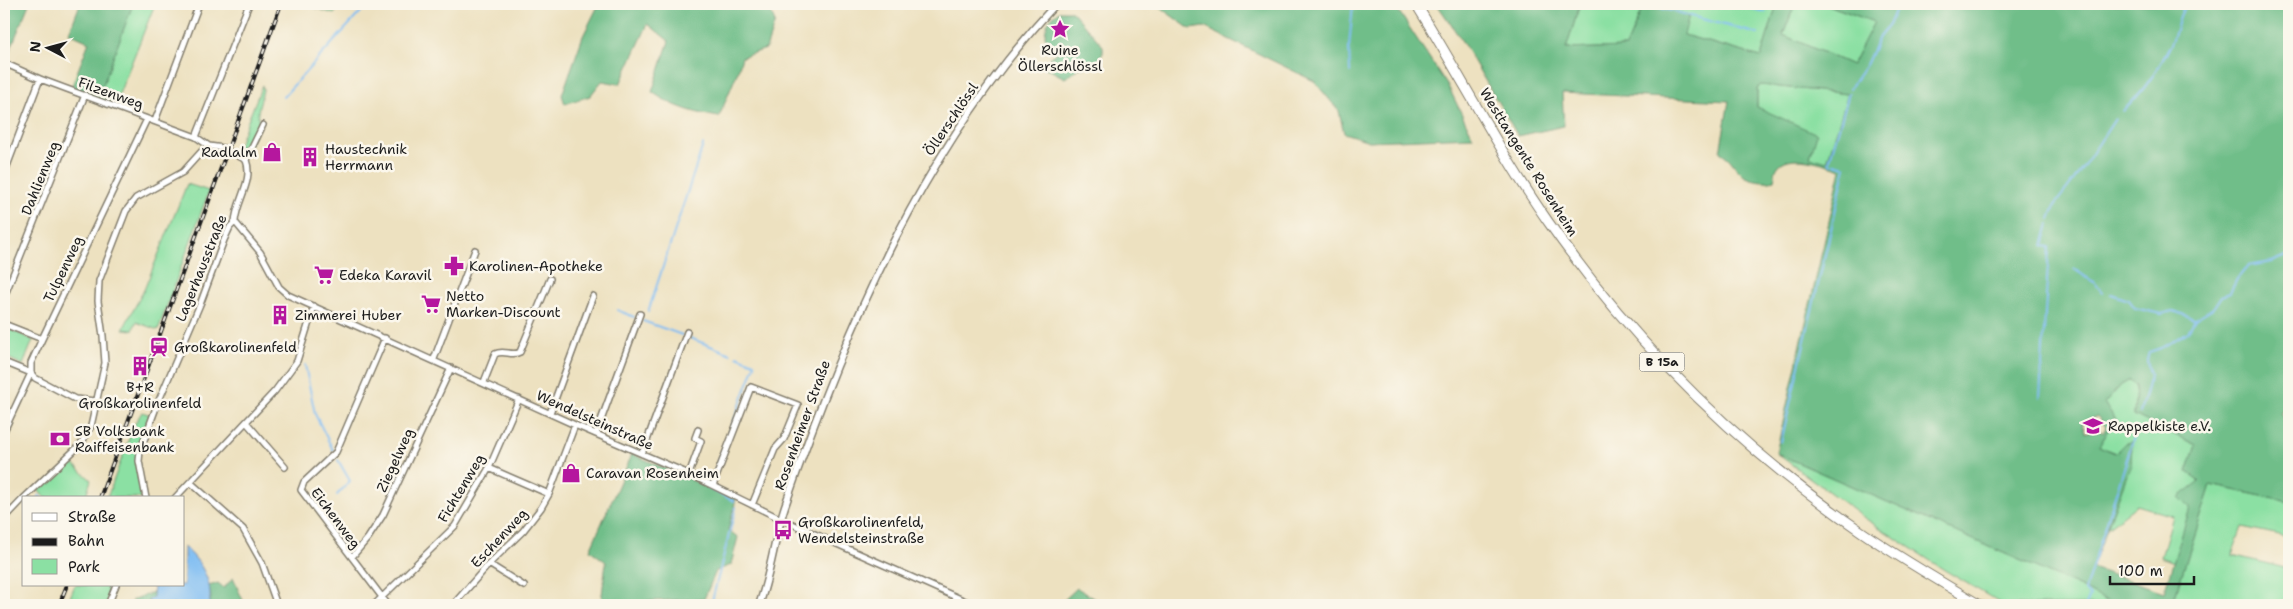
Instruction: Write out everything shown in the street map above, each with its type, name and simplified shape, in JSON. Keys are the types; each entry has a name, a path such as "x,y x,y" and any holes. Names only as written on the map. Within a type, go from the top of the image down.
{"highway":[{"name":"Westtangente Rosenheim","path":"1416,4 1504,152 1549,223 1603,295 1648,348 1698,398 1750,445 1807,492 1863,532 1980,605"}],"street":[{"path":"155,121 199,4"},
{"path":"196,137 249,4"},
{"name":"Öllerschlössl","path":"885,260 916,199 952,137 1017,48 1056,4"},
{"name":"Filzenweg","path":"4,63 40,79 196,137 209,146"},
{"path":"4,174 40,79"},
{"name":"Dahlienweg","path":"4,298 85,95"},
{"name":"Tulpenweg","path":"4,431 31,374 31,363 147,118"},
{"path":"26,496 81,444 91,426 105,363 98,300 99,281 126,211 136,198 182,172 209,146 219,147 246,160 264,125"},
{"name":"Lagerhausstraße","path":"146,496 139,461 140,451 157,404 201,302 224,240 230,227 235,222 249,175 246,160"},
{"name":"Wendelsteinstraße","path":"235,222 260,252 279,287 288,295 484,382 575,425 689,474 782,519 974,605"},
{"path":"434,360 475,250"},
{"name":"Rosenheimer Straße","path":"759,605 782,519 835,370 885,260"},
{"path":"484,382 495,354 499,352 516,354 520,352 550,279"},
{"path":"550,413 593,296"},
{"path":"177,496 275,391 297,361 314,306"},
{"path":"596,434 640,314"},
{"path":"4,324 42,339"},
{"path":"642,454 687,332"},
{"name":"Eichenweg","path":"385,338 336,452 301,486 301,492 388,605"},
{"path":"4,362 31,374 35,378 75,399 96,401"},
{"name":"Ziegelweg","path":"352,557 368,538 383,515 451,368"},
{"path":"712,485 751,386 798,405 784,439 775,449 752,505"},
{"name":"Fichtenweg","path":"374,605 455,526 489,468 519,399"},
{"path":"246,422 285,467"},
{"name":"Eschenweg","path":"453,605 523,531 541,508 549,494 575,425"},
{"path":"689,474 701,442 695,438 698,430"},
{"path":"489,468 549,494"},
{"path":"190,482 242,529 262,563 277,605"},
{"path":"4,519 22,500"},
{"path":"490,564 524,586"},
{"path":"108,605 116,586"}],"green space":[{"path":"10,4 29,4 6,60 4,59 4,18"},
{"path":"80,4 133,4 98,98 71,88 89,42 69,33"},
{"path":"133,4 155,4 115,104 98,98"},
{"path":"303,4 342,4 334,14"},
{"path":"599,4 767,4 775,22 766,49 742,57 719,117 684,109 652,92 669,41 648,24 620,84 602,81 590,96 565,104 562,95 583,36"},
{"path":"1155,4 1394,4 1449,88 1473,137 1369,141 1344,133 1339,111 1314,81 1204,27 1190,29"},
{"path":"1437,4 1580,4 1566,49 1626,47 1644,4 1649,4 1689,15 1684,35 1761,57 1777,4 1795,4 1783,35 1852,65 1874,22 1825,4 2289,4 2289,401 2280,414 2289,421 2289,502 2211,485 2172,605 2114,605 2083,588 1776,453 1841,169 1798,159 1782,163 1776,169 1774,180 1763,181 1746,177 1720,152 1729,101 1562,93 1564,126 1518,136 1460,38","holes":["1761,85 1848,94 1827,162 1810,157 1817,134 1757,107 1757,88","2130,380 2136,386 2134,415 2196,445 2187,472 2200,481 2179,497 2190,508 2164,592 2092,568 2131,464 2132,442 2125,443 2115,453 2099,446 2116,419 2104,404 2121,385","2097,416 2106,427 2103,433 2096,427 2086,433 2082,424"]},
{"path":"1580,4 1644,4 1626,47 1566,49"},
{"path":"1649,4 1777,4 1761,57 1684,35"},
{"path":"1795,4 1825,4 1874,22 1852,65 1783,35"},
{"path":"1060,11 1072,11 1103,46 1103,53 1095,65 1079,68 1065,78 1044,67 1049,58 1059,51 1045,37 1048,22"},
{"path":"262,85 263,90 258,112 259,126 247,150 237,149"},
{"path":"1761,85 1848,94 1827,163 1810,157 1757,107 1757,88"},
{"path":"187,184 209,191 158,330 136,322 133,330 123,329 144,290"},
{"path":"4,327 33,340 23,365 4,356"},
{"path":"2130,380 2136,386 2134,415 2196,445 2187,472 2200,481 2174,562 2161,557 2173,516 2137,505 2107,528 2131,464 2132,442 2125,443 2115,453 2099,446 2116,419 2104,404 2121,385"},
{"path":"142,412 151,415 136,461 141,496 108,496 134,425"},
{"path":"1776,453 2083,588 2114,605 2004,605 1946,571 1866,519"},
{"path":"632,454 736,499 728,531 738,537 731,565 716,571 704,599 601,603 606,562 590,550"},
{"path":"71,462 91,480 86,496 43,496 38,490"},
{"path":"2211,485 2289,502 2289,537 2242,527 2232,555 2289,569 2289,605 2272,603 2270,605 2172,605"},
{"path":"233,578 245,605 209,605 211,597 209,586 218,583 224,588"},
{"path":"75,586 114,586 105,605 67,605"},
{"path":"1077,588 1104,604 1105,605 1059,605"},
{"path":"154,592 152,599 148,600 150,605 132,605 132,600"}],"water":[{"path":"185,548 196,559 205,573 210,589 209,605 150,605 148,600 153,597 154,586 185,586"}],"waterway":[{"path":"283,97 368,4"},
{"path":"1350,72 1349,47 1353,4"},
{"path":"1646,4 1758,34"},
{"path":"1733,4 1766,12"},
{"path":"1850,88 1866,65 1879,37 1889,25 1898,4"},
{"path":"2123,111 2144,88 2161,62 2171,44 2186,4"},
{"path":"1831,164 1829,162 1849,93"},
{"path":"2050,219 2056,203 2082,169 2115,119"},
{"path":"648,312 703,145"},
{"path":"1834,164 1845,167 1845,172"},
{"path":"1781,442 1844,174"},
{"path":"2040,398 2049,247 2043,246 2049,224"},
{"path":"2140,413 2150,376 2147,360 2149,352 2161,348 2188,332 2195,319 2213,308 2221,296 2230,293 2237,279 2248,266 2272,262 2289,255"},
{"path":"2074,269 2095,283 2102,292"},
{"path":"2111,294 2129,300 2135,308 2161,314 2174,311 2194,319"},
{"path":"617,310 634,317"},
{"path":"643,321 682,335"},
{"path":"690,338 731,354"},
{"path":"711,481 755,365 737,356"},
{"path":"305,365 315,414 333,450"},
{"path":"2086,605 2090,596 2085,590 2134,437"},
{"path":"337,495 350,481 338,460"},
{"path":"708,488 734,501"},
{"path":"711,605 736,507"}],"railway":[{"path":"101,496 281,4"},
{"path":"59,605 67,586"}],"place":[{"name":"Ruine Öllerschlössl","path":"1060,29"},
{"name":"Radlalm","path":"272,152"},
{"name":"Haustechnik Herrmann","path":"310,157"},
{"name":"Karolinen-Apotheke","path":"454,266"},
{"name":"Edeka Karavil","path":"324,275"},
{"name":"Netto Marken-Discount","path":"431,304"},
{"name":"Zimmerei Huber","path":"280,315"},
{"name":"Großkarolinenfeld","path":"159,347"},
{"name":"B+R Großkarolinenfeld","path":"140,366"},
{"name":"Rappelkiste e.V.","path":"2093,426"},
{"name":"SB Volksbank Raiffeisenbank","path":"60,439"},
{"name":"Caravan Rosenheim","path":"571,473"},
{"name":"Großkarolinenfeld, Wendelsteinstraße","path":"783,530"}]}
